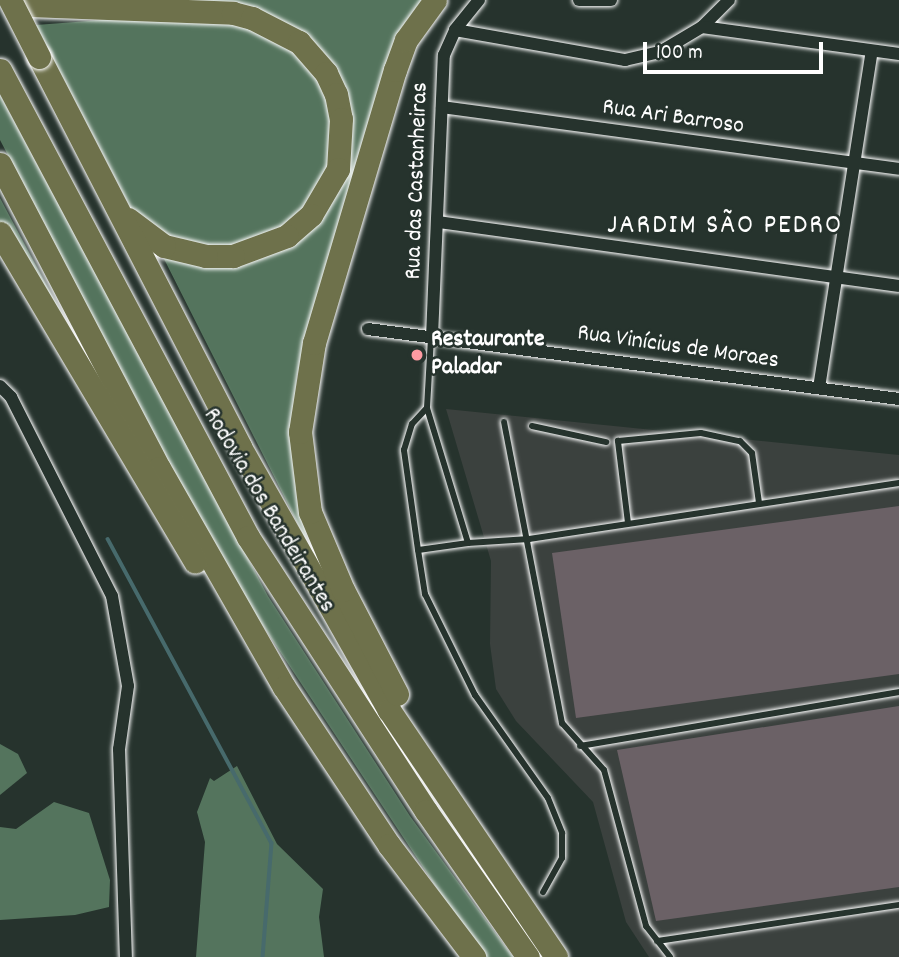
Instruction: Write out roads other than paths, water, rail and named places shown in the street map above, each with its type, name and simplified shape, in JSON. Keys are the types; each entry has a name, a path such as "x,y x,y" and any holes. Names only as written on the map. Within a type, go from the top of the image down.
{"highway":[{"path":"0,9 20,3 76,0"},
{"path":"435,0 405,40 395,70 314,343 300,432 310,512 343,590 467,830"},
{"path":"20,3 39,57 247,459 389,710 467,830 556,957"},
{"path":"20,3 233,13 252,18 299,42 326,73 336,94 341,119 338,169 311,215 287,236 262,247 233,256 206,256 164,246 132,225 100,177"},
{"name":"Rodovia dos Bandeirantes","path":"0,70 248,537 426,810 528,957"},
{"path":"0,164 159,468 284,687"},
{"path":"0,233 206,579 284,687 388,845 474,957"}],"street":[{"name":"Rua das Castanheiras","path":"432,337 444,55 455,30 479,0"},
{"path":"579,0 611,0"},
{"path":"455,30 625,60 660,52 702,27 729,0"},
{"path":"702,27 899,54"},
{"path":"820,388 835,277 872,51"},
{"name":"Rua Ari Barroso","path":"442,107 899,169"},
{"path":"438,222 899,286"},
{"name":"Rua Vinícius de Moraes","path":"368,329 899,399"},
{"path":"0,386 11,397 112,596 128,686 119,749 126,957"}],"lane":[{"path":"432,337 427,408 468,543"},
{"path":"427,408 412,424 404,450 425,594 475,695 548,798 562,833 562,858 543,892"},
{"path":"504,422 529,539 562,723 604,770 646,926 670,957"},
{"path":"532,426 606,442"},
{"path":"628,523 618,441 701,433 740,442 752,453 760,503"},
{"path":"418,550 529,539 899,482"},
{"path":"580,746 899,692"},
{"path":"657,941 899,905"}],"waterway":[{"path":"108,539 272,843 263,957"}],"place":[{"name":"Restaurante Paladar","path":"417,355"}],"district":[{"name":"JARDIM SÃO PEDRO","path":"725,227"}]}
